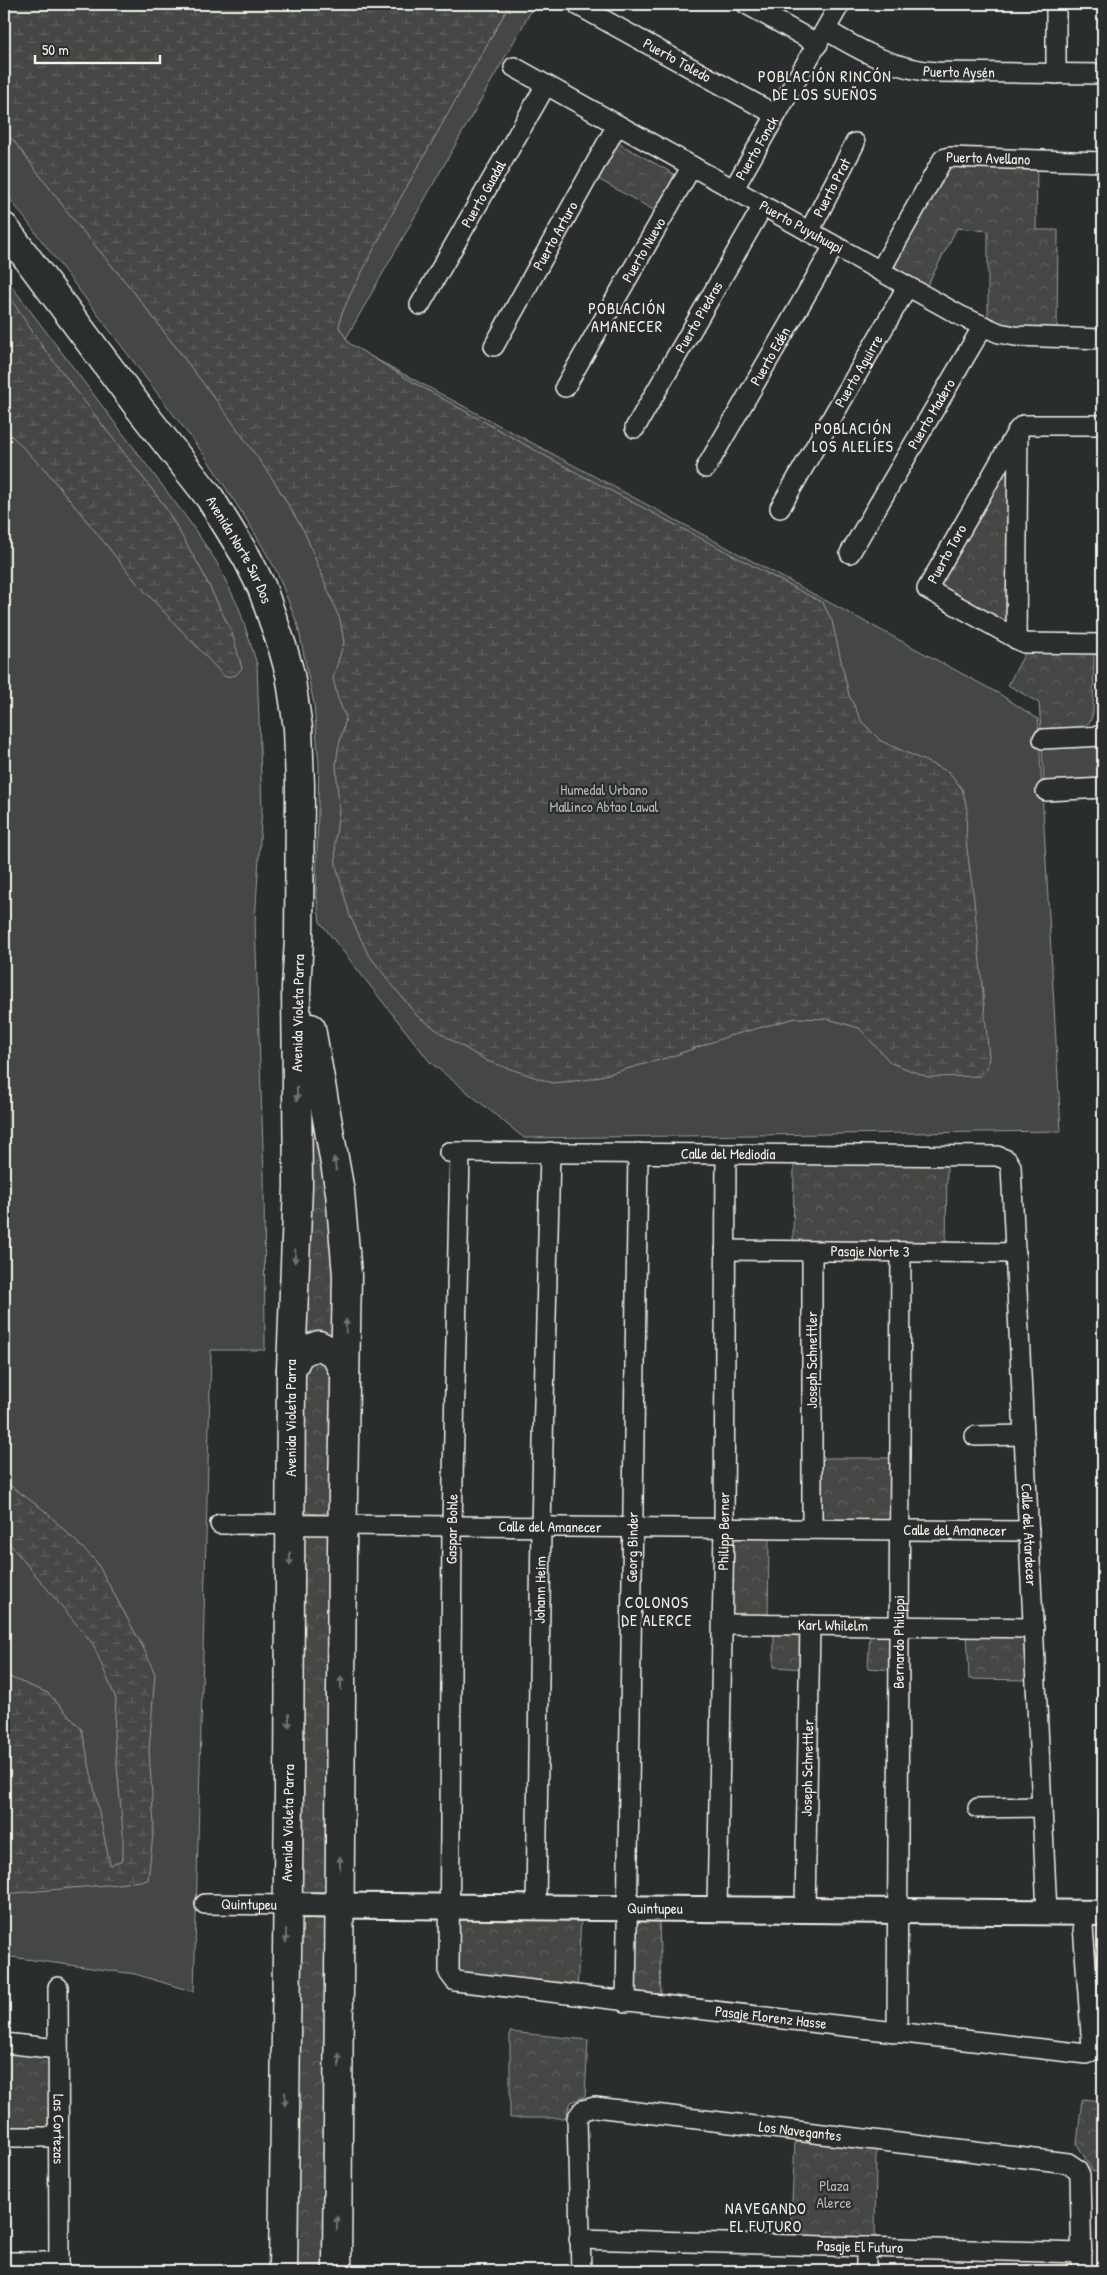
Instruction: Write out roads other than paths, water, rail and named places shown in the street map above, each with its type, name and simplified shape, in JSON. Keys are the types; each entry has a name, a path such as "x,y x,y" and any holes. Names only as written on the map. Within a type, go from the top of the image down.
{"main road":[{"name":"Avenida Norte Sur Dos","path":"4,227 140,409 210,498 247,558 262,588 290,674 298,728 300,786 299,940"},
{"name":"Avenida Violeta Parra","path":"283,2271 291,1370 298,1186 296,988 299,940"},
{"name":"Avenida Violeta Parra","path":"299,940 316,1061 340,1192 346,1246 342,1525 337,2271"},
{"path":"291,1370 300,1353 319,1345 335,1354 344,1374"}],"street":[{"name":"Puerto Aysén","path":"746,4 822,37 913,70 1103,74"},
{"name":"Puerto Fonck","path":"733,190 840,4"},
{"path":"1056,4 1056,74"},
{"name":"Puerto Toledo","path":"579,6 776,115"},
{"name":"Puerto Puyuhuapi","path":"514,67 834,246 983,326 1015,336 1103,339"},
{"name":"Puerto Guadal","path":"420,305 546,85"},
{"name":"Puerto Arturo","path":"494,346 617,125"},
{"name":"Puerto Prat","path":"809,232 856,143"},
{"name":"Puerto Avellano","path":"880,271 943,159 949,157 1103,162"},
{"name":"Puerto Nuevo","path":"565,387 692,166"},
{"name":"Puerto Piedras","path":"635,428 762,206"},
{"name":"Puerto Edén","path":"706,468 834,246"},
{"name":"Puerto Aguirre","path":"780,508 907,286"},
{"name":"Puerto Madero","path":"850,554 983,326"},
{"path":"1016,639 1018,430 1023,426 1103,425"},
{"name":"Puerto Toro","path":"1018,430 927,586 929,591 1024,643 1103,644"},
{"path":"1043,739 1103,736"},
{"path":"1046,791 1103,788"},
{"name":"Calle del Mediodía","path":"454,1152 997,1156 1007,1160"},
{"name":"Gaspar Bohle","path":"451,1978 449,1973 454,1152"},
{"name":"Johann Heim","path":"536,1908 541,1527 550,1152"},
{"name":"Georg Binder","path":"626,2002 629,1909 632,1528 638,1153"},
{"name":"Philipp Berner","path":"717,1910 723,1624 726,1154"},
{"name":"Calle del Atardecer","path":"1007,1160 1012,1166 1047,1912"},
{"name":"Pasaje Norte 3","path":"725,1250 1016,1253"},
{"name":"Joseph Schnettler","path":"812,1251 812,1529"},
{"name":"Bernardo Philippi","path":"897,2033 901,1252"},
{"path":"975,1436 1024,1435"},
{"name":"Calle del Amanecer","path":"220,1524 1029,1531"},
{"name":"Karl Whilelm","path":"723,1624 1034,1628"},
{"name":"Joseph Schnettler","path":"805,1910 810,1625"},
{"path":"978,1808 1042,1808"},
{"name":"Quintupeu","path":"205,1904 1092,1912"},
{"name":"Pasaje Florenz Hasse","path":"451,1978 626,2002 1086,2054 1092,2048 1092,1912"},
{"name":"Las Cortezas","path":"58,1987 59,2267"},
{"path":"4,2043 58,2049"},
{"name":"Los Navegantes","path":"581,2271 577,2118 583,2110 595,2107 1068,2164 1077,2169 1080,2175 1082,2262"},
{"path":"4,2138 58,2137"},
{"name":"Pasaje El Futuro","path":"579,2239 866,2247 1082,2262"},
{"path":"866,2247 866,2271"},
{"path":"4,2262 59,2267"}],"district":[{"name":"POBLACIÓN RINCÓN DE LOS SUEÑOS","path":"825,85"},
{"name":"POBLACIÓN AMANECER","path":"627,317"},
{"name":"POBLACIÓN LOS ALELÍES","path":"853,437"},
{"name":"COLONOS DE ALERCE","path":"657,1611"},
{"name":"NAVEGANDO EL FUTURO","path":"766,2217"}],"park label":[{"name":"Humedal Urbano Mallinco Abtao Lawal","path":"604,798"},
{"name":"Plaza Alerce","path":"834,2194"}]}
